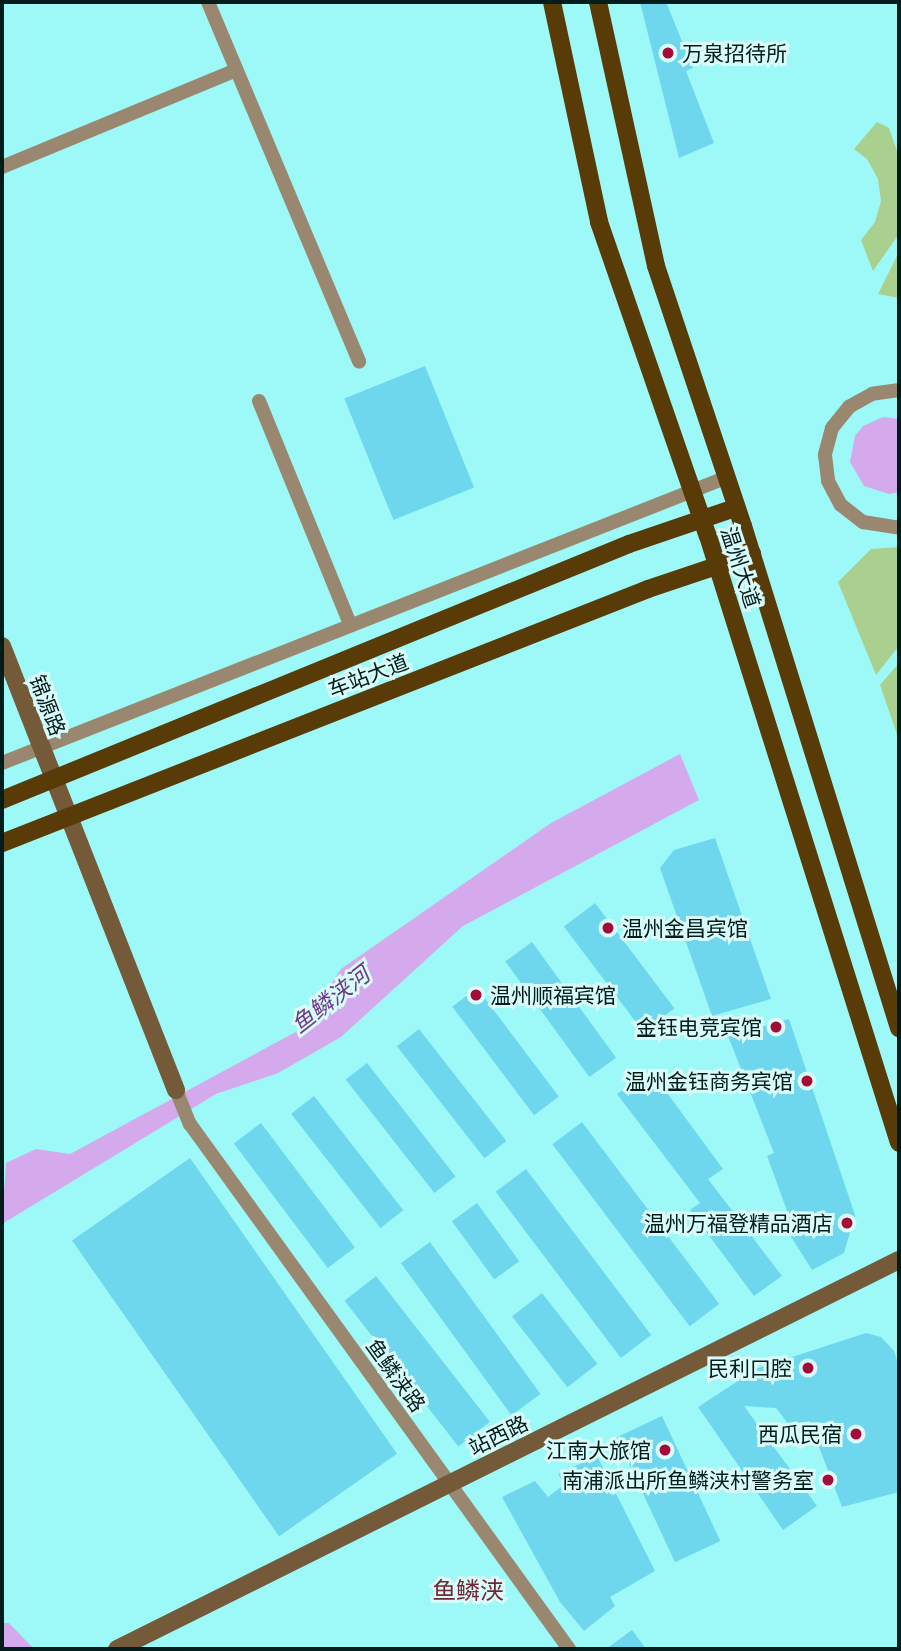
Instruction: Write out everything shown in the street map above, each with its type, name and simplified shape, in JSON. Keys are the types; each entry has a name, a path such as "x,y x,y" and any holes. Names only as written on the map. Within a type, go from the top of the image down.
{"main road":[{"name":"温州大道","path":"552,2 599,222 718,567 899,1143"},
{"name":"温州大道","path":"598,2 656,266 752,554 899,1028"},
{"name":"车站大道","path":"2,800 629,544 735,508"},
{"name":"车站大道","path":"2,843 648,589 752,554"}],"street":[{"path":"208,2 359,362"},
{"path":"2,167 236,69"},
{"path":"899,390 872,394 849,407 832,428 825,454 828,481 841,505 863,522 899,528"},
{"path":"259,401 350,624"},
{"path":"2,763 725,478"},
{"name":"锦源路","path":"2,646 52,780 176,1090"},
{"name":"鱼鳞浃路","path":"176,1090 190,1124 569,1649"},
{"name":"站西路","path":"117,1649 899,1260"}],"green space":[{"path":"877,122 889,128 899,157 899,234 873,271 861,240 875,222 881,201 878,179 867,159 854,149"},
{"path":"899,252 899,298 878,294"},
{"path":"899,547 899,646 876,675 838,582 871,549"},
{"path":"899,663 899,740 880,685"}],"water":[{"path":"883,417 899,419 899,492 889,494 864,486 850,462 855,436 863,426"},
{"name":"鱼鳞浃河","path":"680,754 699,800 463,926 341,1037 278,1073 216,1094 2,1224 6,1163 36,1149 70,1154 303,1028 341,969 551,823"},
{"path":"2,1623 9,1623 34,1649 2,1649"}],"building":[{"path":"640,2 666,2 693,68 686,71 714,143 679,158"},
{"path":"425,366 474,487 393,520 344,399"},
{"path":"715,838 771,999 712,1016 660,868 674,850"},
{"path":"595,903 674,1008 643,1032 564,926"},
{"path":"532,942 616,1058 589,1077 505,961"},
{"path":"477,988 559,1097 534,1115 452,1007"},
{"path":"789,1019 855,1215 844,1253 812,1270 783,1224 790,1219 767,1156 774,1153 728,1036"},
{"path":"419,1029 506,1141 484,1158 397,1046"},
{"path":"367,1063 456,1176 434,1193 346,1080"},
{"path":"651,1071 723,1169 708,1179 782,1276 754,1296 690,1210 700,1203 617,1094"},
{"path":"314,1096 403,1210 380,1228 291,1114"},
{"path":"582,1122 719,1304 690,1326 552,1144"},
{"path":"261,1123 355,1248 328,1268 234,1143"},
{"path":"190,1158 397,1454 279,1536 72,1241"},
{"path":"526,1169 651,1335 621,1358 496,1192"},
{"path":"477,1203 519,1261 494,1279 452,1221"},
{"path":"430,1242 541,1394 511,1415 401,1263"},
{"path":"376,1276 490,1422 458,1446 344,1301"},
{"path":"542,1293 597,1364 567,1387 512,1316"},
{"path":"866,1333 881,1337 894,1351 899,1366 899,1492 842,1507 809,1421 790,1426 776,1408 744,1406 817,1506 783,1530 698,1407 758,1368"},
{"path":"662,1416 720,1541 675,1562 617,1437"},
{"path":"597,1456 655,1571 610,1597 615,1606 584,1631 560,1602 502,1497 535,1481 548,1497 565,1484 558,1474"},
{"path":"632,1630 646,1649 606,1649"}],"place":[{"name":"万泉招待所","path":"668,53"},
{"name":"温州金昌宾馆","path":"608,928"},
{"name":"温州顺福宾馆","path":"476,995"},
{"name":"金钰电竞宾馆","path":"776,1027"},
{"name":"温州金钰商务宾馆","path":"807,1081"},
{"name":"温州万福登精品酒店","path":"847,1223"},
{"name":"民利口腔","path":"808,1368"},
{"name":"西瓜民宿","path":"856,1434"},
{"name":"江南大旅馆","path":"665,1450"},
{"name":"南浦派出所鱼鳞浃村警务室","path":"828,1480"}],"district":[{"name":"鱼鳞浃","path":"468,1590"}]}
